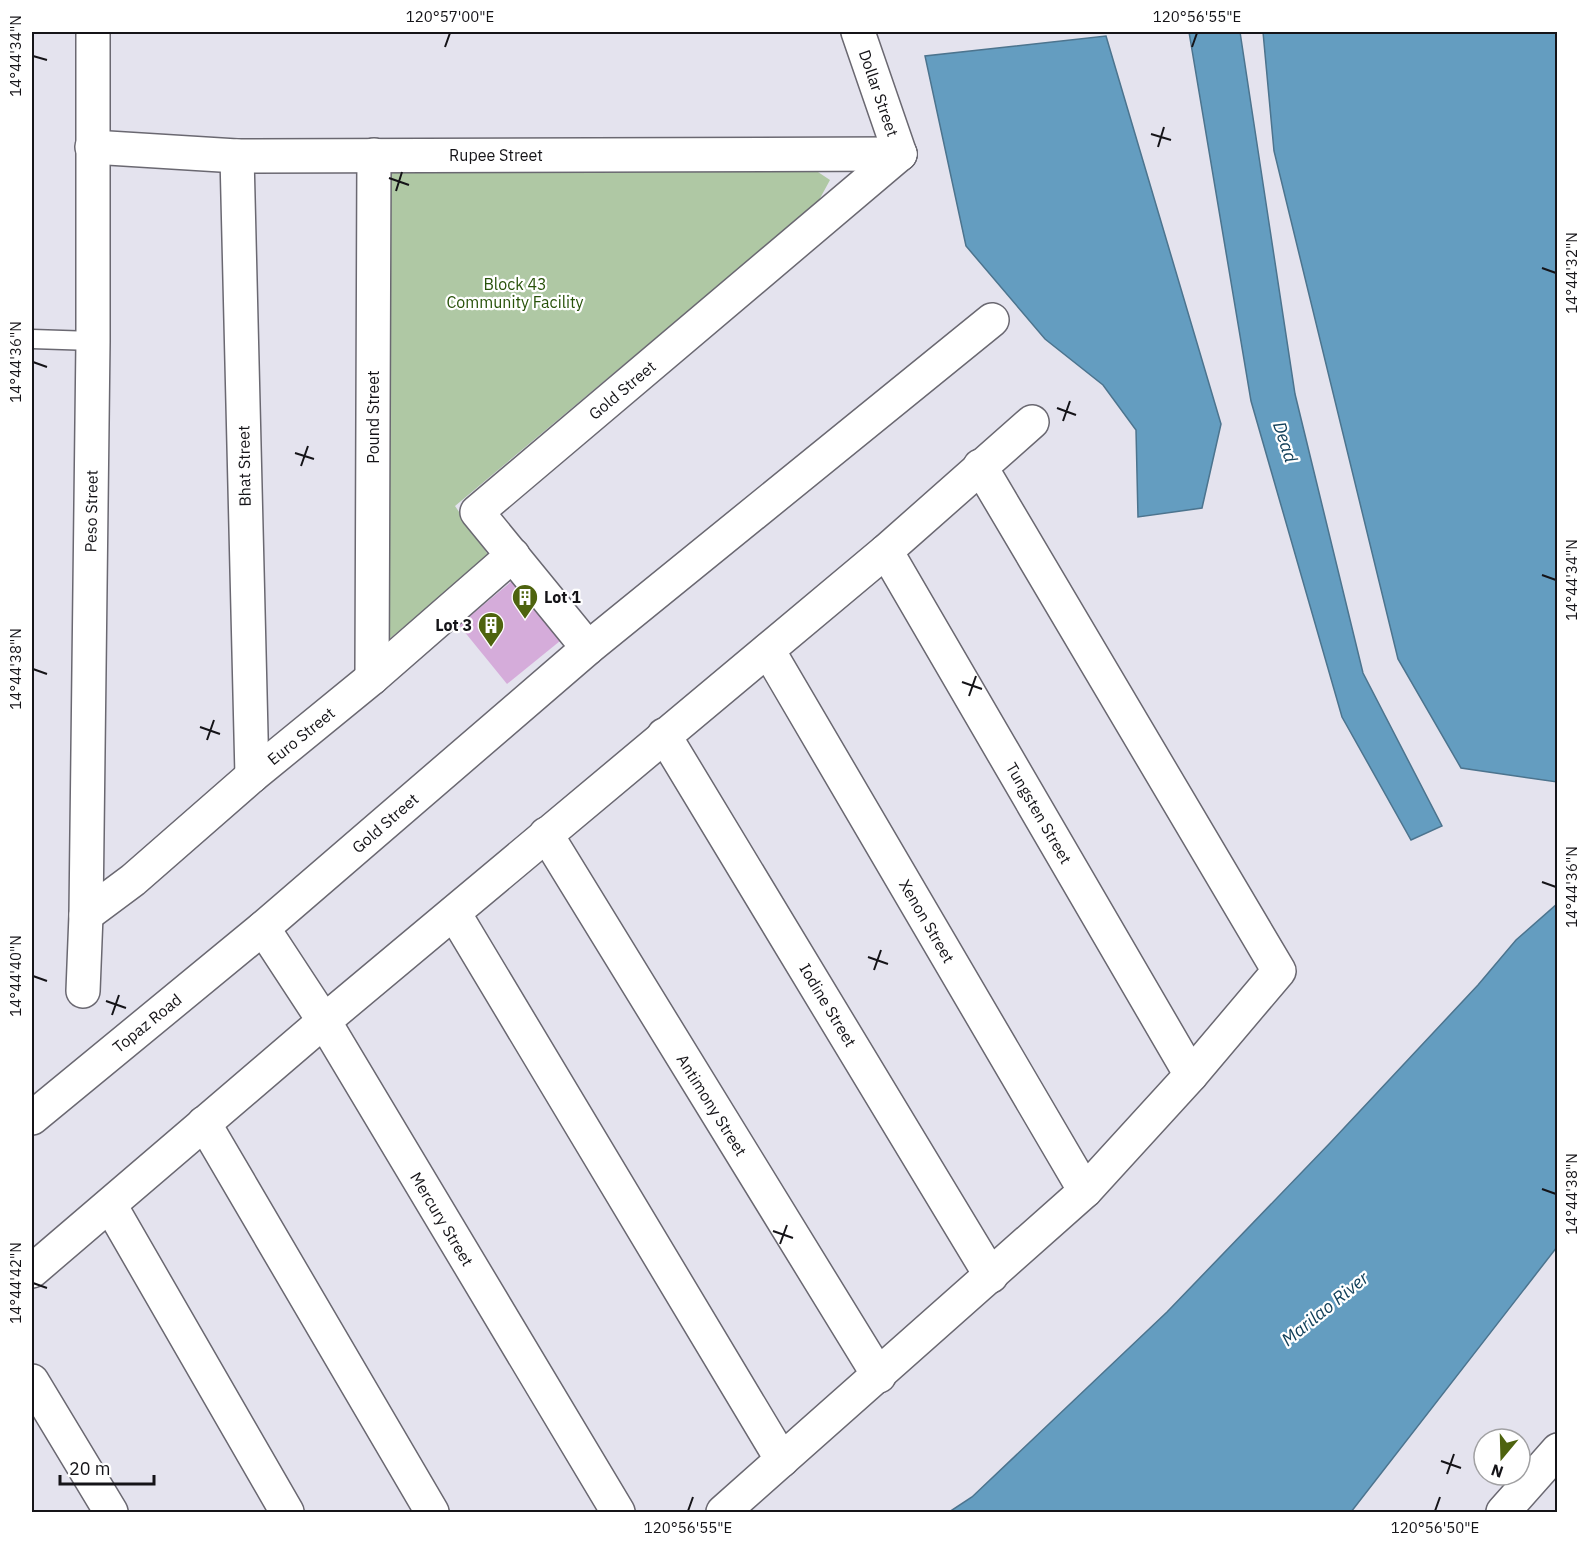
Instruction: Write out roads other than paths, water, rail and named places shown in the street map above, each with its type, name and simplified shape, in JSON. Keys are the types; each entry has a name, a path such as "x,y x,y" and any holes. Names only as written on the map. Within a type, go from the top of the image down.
{"street":[{"name":"Peso Street","path":"82,991 86,915 93,341 93,32"},
{"name":"Dollar Street","path":"858,32 900,154"},
{"name":"Rupee Street","path":"92,147 237,156 900,154"},
{"name":"Gold Street","path":"588,648 477,512 900,154"},
{"name":"Pound Street","path":"372,678 374,155"},
{"name":"Bhat Street","path":"237,156 252,776"},
{"name":"Gold Street","path":"263,928 588,648 992,320"},
{"path":"32,1271 324,1021 886,551 1032,422"},
{"path":"723,1512 992,1276 1085,1191 1191,1075 1279,971 980,466"},
{"name":"Tungsten Street","path":"886,551 1191,1075"},
{"name":"Euro Street","path":"86,915 133,880 252,776 372,678 513,555"},
{"name":"Xenon Street","path":"768,650 1085,1191"},
{"name":"Iodine Street","path":"664,735 992,1276"},
{"name":"Antimony Street","path":"546,834 879,1376"},
{"path":"454,913 782,1460"},
{"name":"Mercury Street","path":"263,928 324,1021 618,1512"},
{"name":"Topaz Road","path":"32,1118 263,928"},
{"path":"204,1123 432,1512"},
{"path":"110,1205 287,1512"},
{"path":"32,1381 111,1512"},
{"path":"1503,1512 1557,1450"}],"lane":[{"path":"32,339 93,341"}],"water":[{"name":"Dead","path":"1189,32 1240,32 1295,394 1363,673 1442,826 1411,840 1342,717 1251,401"},
{"path":"1263,32 1557,32 1557,782 1461,768 1398,659 1274,151"},
{"path":"1106,36 1221,424 1202,508 1138,517 1136,430 1103,385 1045,339 966,246 925,56"},
{"name":"Marilao River","path":"1557,904 1557,1247 1351,1512 949,1512 972,1497 1167,1312 1330,1143 1478,985 1516,940"}],"place":[{"name":"Lot 1","path":"525,620"},
{"name":"Lot 3","path":"491,648"}],"park label":[{"name":"Block 43 Community Facility","path":"515,293"}]}
